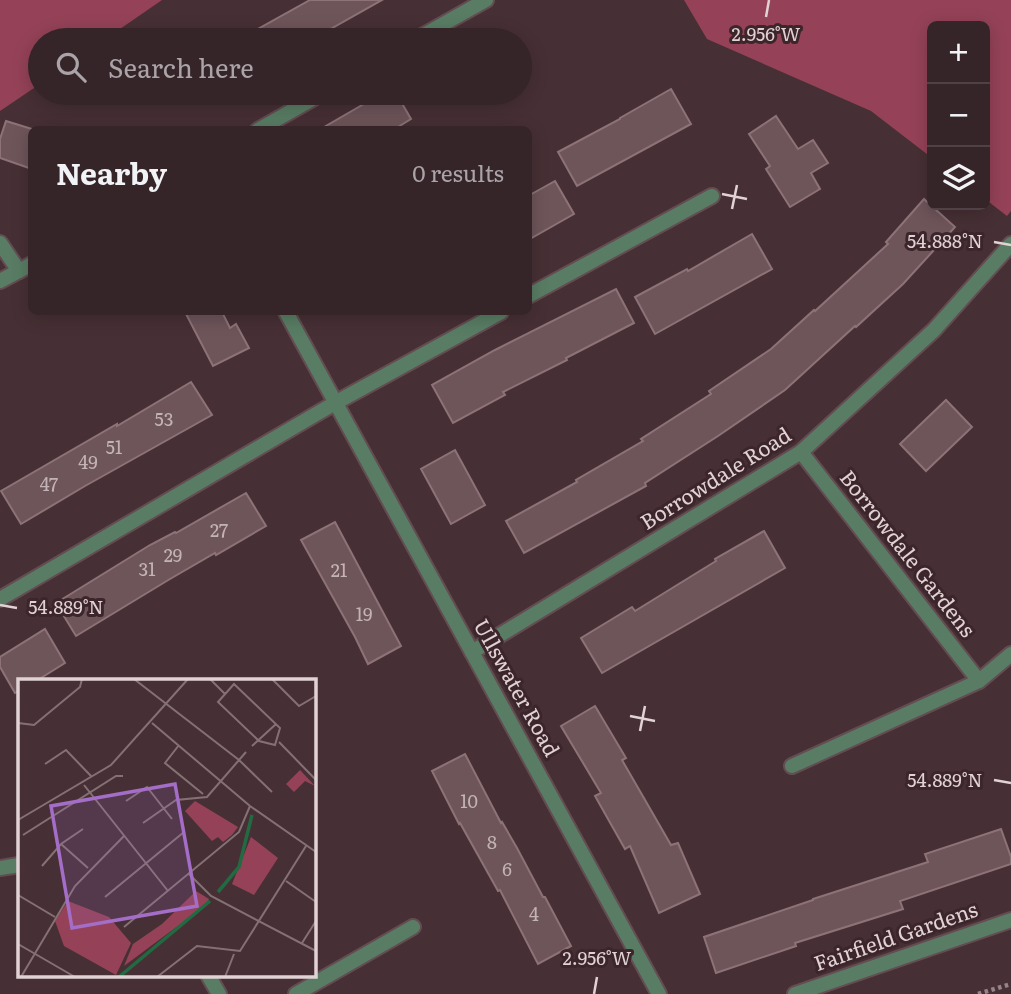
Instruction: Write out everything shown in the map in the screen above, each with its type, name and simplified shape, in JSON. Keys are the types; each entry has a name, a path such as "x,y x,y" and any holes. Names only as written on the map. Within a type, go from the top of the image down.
{"street":[{"path":"436,28 486,0"},
{"path":"265,126 302,105"},
{"path":"532,294 712,196"},
{"path":"0,243 25,267 0,281"},
{"name":"Borrowdale Road","path":"472,652 801,452 934,330 1011,244"},
{"name":"Ullswater Road","path":"288,315 659,994"},
{"path":"0,599 335,403 496,315"},
{"name":"Borrowdale Gardens","path":"801,452 979,681"},
{"path":"792,766 979,681 1011,654"},
{"path":"0,868 18,865"},
{"name":"Fairfield Gardens","path":"795,994 1011,920"},
{"path":"296,994 414,927"},
{"path":"209,976 219,994"}],"path":[{"path":"978,994 1011,984"}],"shaded area":[{"path":"0,0 162,0 121,28 28,28 28,92 0,111"},
{"path":"684,0 1011,0 1011,211 1007,216 990,203 990,21 927,21 927,154 871,111 707,39"}],"building":[{"path":"310,0 382,0 332,28 260,28"},
{"path":"671,89 691,124 577,186 558,152"},
{"path":"362,105 403,105 411,119 400,126 326,126"},
{"path":"776,116 798,149 813,140 828,163 811,173 820,189 790,207 766,169 770,166 749,134"},
{"path":"6,121 28,128 28,168 0,158 0,139"},
{"path":"555,181 574,214 532,238 532,194"},
{"path":"924,199 927,202 927,210 936,210 955,227 903,284 785,390 645,483 646,486 524,553 506,521 577,482 576,480 643,441 641,439 711,394 709,391 771,349 815,311 888,244 886,242"},
{"path":"752,234 772,269 655,334 635,297 687,269 688,271"},
{"path":"616,289 634,323 503,392 505,395 453,423 432,385"},
{"path":"187,315 224,315 230,328 236,324 249,348 213,366"},
{"path":"191,382 212,415 21,524 1,491"},
{"path":"946,400 972,427 926,471 900,444"},
{"path":"455,450 485,505 451,524 421,469"},
{"path":"246,493 266,526 170,579 76,636 56,603 150,545"},
{"path":"335,522 401,646 368,664 301,540"},
{"path":"764,531 785,568 602,673 581,638 632,607 635,611"},
{"path":"45,629 65,663 39,679 18,679 18,692 15,693 0,667 0,657"},
{"path":"595,706 626,758 622,760 671,845 678,843 700,894 659,913 630,846 625,849 595,796 601,793 561,726"},
{"path":"465,754 571,946 538,964 500,890 498,891 459,824 432,771"},
{"path":"1001,829 1011,864 900,901 903,909 795,943 796,946 716,973 704,937 928,862 925,854"}]}
